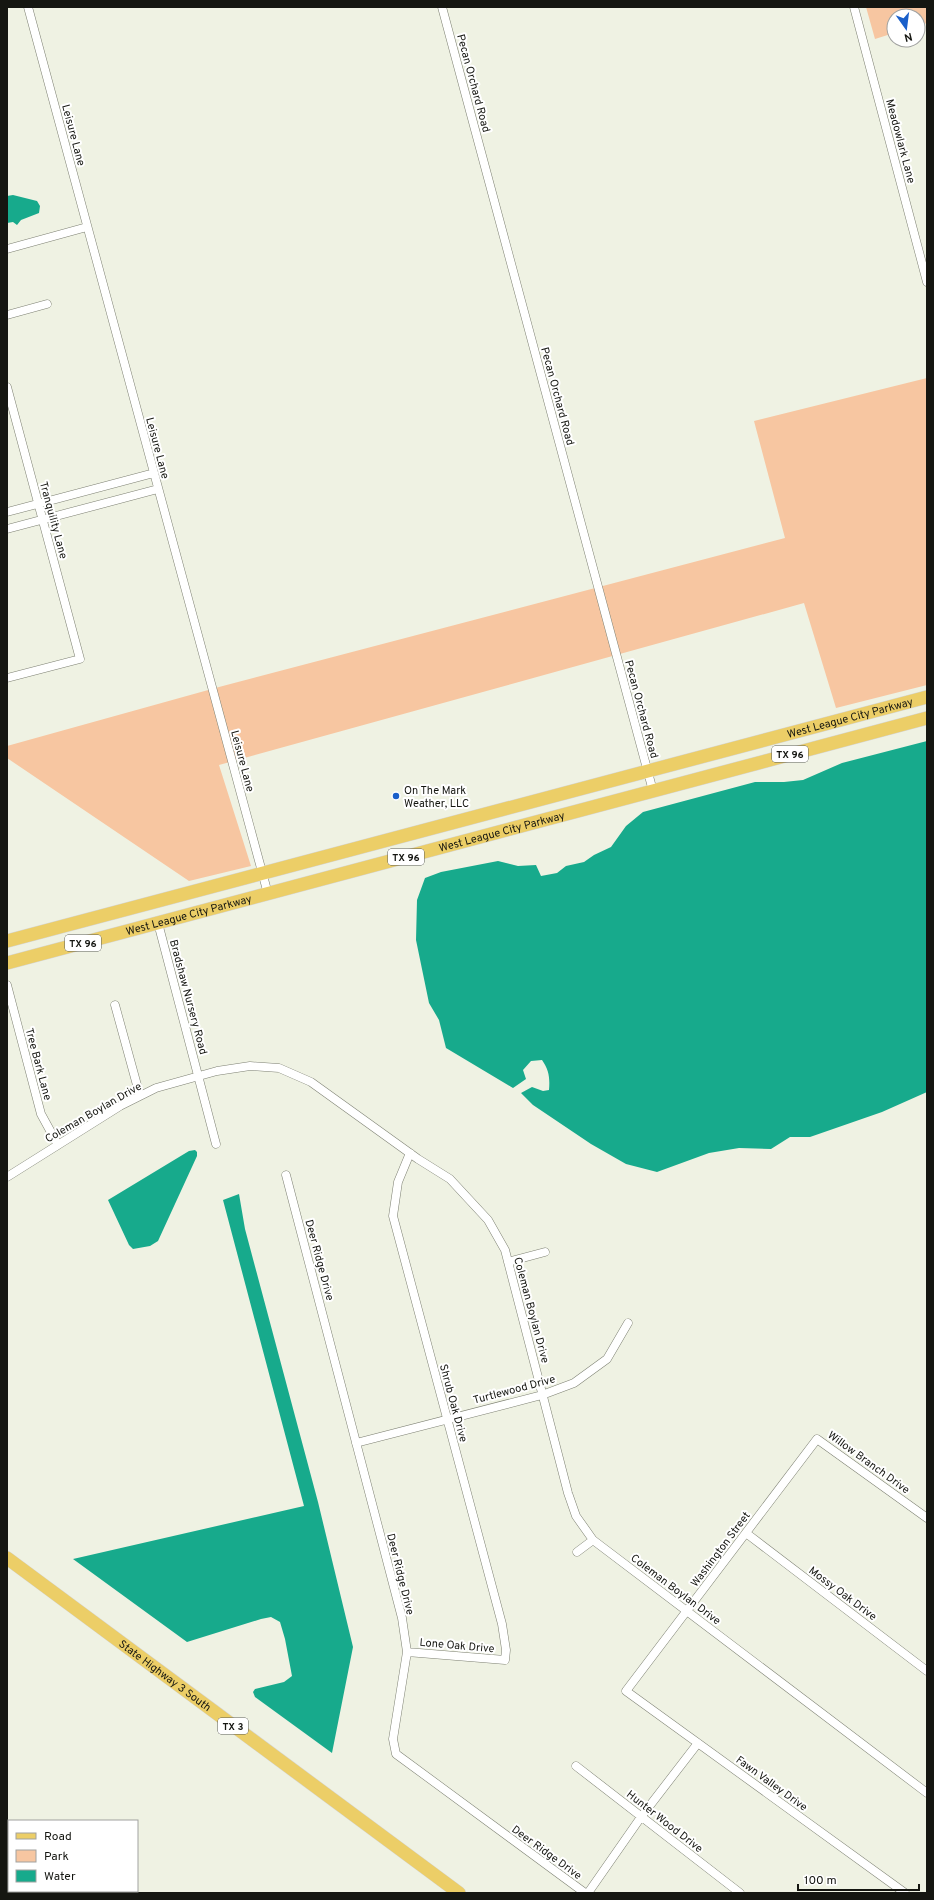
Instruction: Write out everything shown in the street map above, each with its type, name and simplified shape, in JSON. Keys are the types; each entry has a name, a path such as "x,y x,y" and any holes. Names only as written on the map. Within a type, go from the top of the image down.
{"main road":[{"name":"West League City Parkway","path":"7,941 927,697"},
{"name":"West League City Parkway","path":"7,963 927,718"},
{"name":"State Highway 3 South","path":"7,1558 459,1893"}],"street":[{"name":"Leisure Lane","path":"28,7 268,894"},
{"name":"Pecan Orchard Road","path":"442,7 653,791"},
{"name":"Meadowlark Lane","path":"854,7 927,282"},
{"path":"7,249 87,227"},
{"path":"7,315 47,304"},
{"name":"Tranquility Lane","path":"7,387 80,659 7,678"},
{"path":"7,512 154,473"},
{"path":"7,529 158,489"},
{"name":"Bradshaw Nursery Road","path":"158,924 216,1144"},
{"name":"Tree Bark Lane","path":"7,985 41,1114 58,1145"},
{"path":"114,1005 140,1096"},
{"name":"Coleman Boylan Drive","path":"7,1177 120,1106 156,1088 217,1071 250,1066 279,1068 311,1082 410,1153 450,1179 488,1220 505,1250 568,1493 576,1516 593,1540 927,1793"},
{"name":"Shrub Oak Drive","path":"410,1153 398,1182 393,1216 502,1624 506,1650 505,1660"},
{"name":"Deer Ridge Drive","path":"286,1175 402,1618 406,1652 393,1739 396,1754 584,1893"},
{"path":"508,1262 545,1252"},
{"name":"Turtlewood Drive","path":"356,1443 542,1395 574,1383 607,1359 628,1322"},
{"name":"Willow Branch Drive","path":"817,1439 927,1518"},
{"name":"Washington Street","path":"626,1691 817,1439"},
{"name":"Mossy Oak Drive","path":"746,1533 927,1671"},
{"path":"578,1552 593,1540"},
{"name":"Lone Oak Drive","path":"406,1652 505,1660"},
{"name":"Fawn Valley Drive","path":"626,1691 905,1893"},
{"path":"588,1893 641,1817 698,1743"},
{"name":"Hunter Wood Drive","path":"576,1766 740,1893"}],"green space":[{"path":"866,7 927,7 926,23 926,8 886,8 886,36 875,39"},
{"path":"927,378 927,685 836,708 804,603 219,765 251,866 189,881 7,758 7,746 219,687 785,538 754,421"}],"water":[{"path":"13,195 37,201 40,206 39,213 21,220 17,225 13,222 7,223 7,196"},
{"path":"927,741 927,1092 882,1112 810,1137 790,1137 771,1149 739,1148 709,1153 657,1172 626,1164 591,1144 533,1105 521,1093 532,1087 543,1091 549,1090 548,1074 542,1060 531,1061 523,1070 526,1079 513,1088 446,1048 439,1020 429,1003 416,940 417,900 425,878 441,872 498,861 518,866 536,865 541,876 557,873 566,866 584,862 594,855 611,847 626,826 643,812 755,782 784,782 803,780 842,763"},
{"path":"195,1150 197,1152 197,1156 158,1241 150,1246 133,1249 129,1245 108,1200 189,1151"},
{"path":"239,1194 245,1229 318,1502 353,1647 332,1753 255,1697 253,1692 255,1689 284,1682 292,1676 280,1622 271,1617 261,1619 187,1642 73,1559 304,1506 223,1200"}],"place":[{"name":"On The Mark Weather, LLC","path":"396,796"}]}
